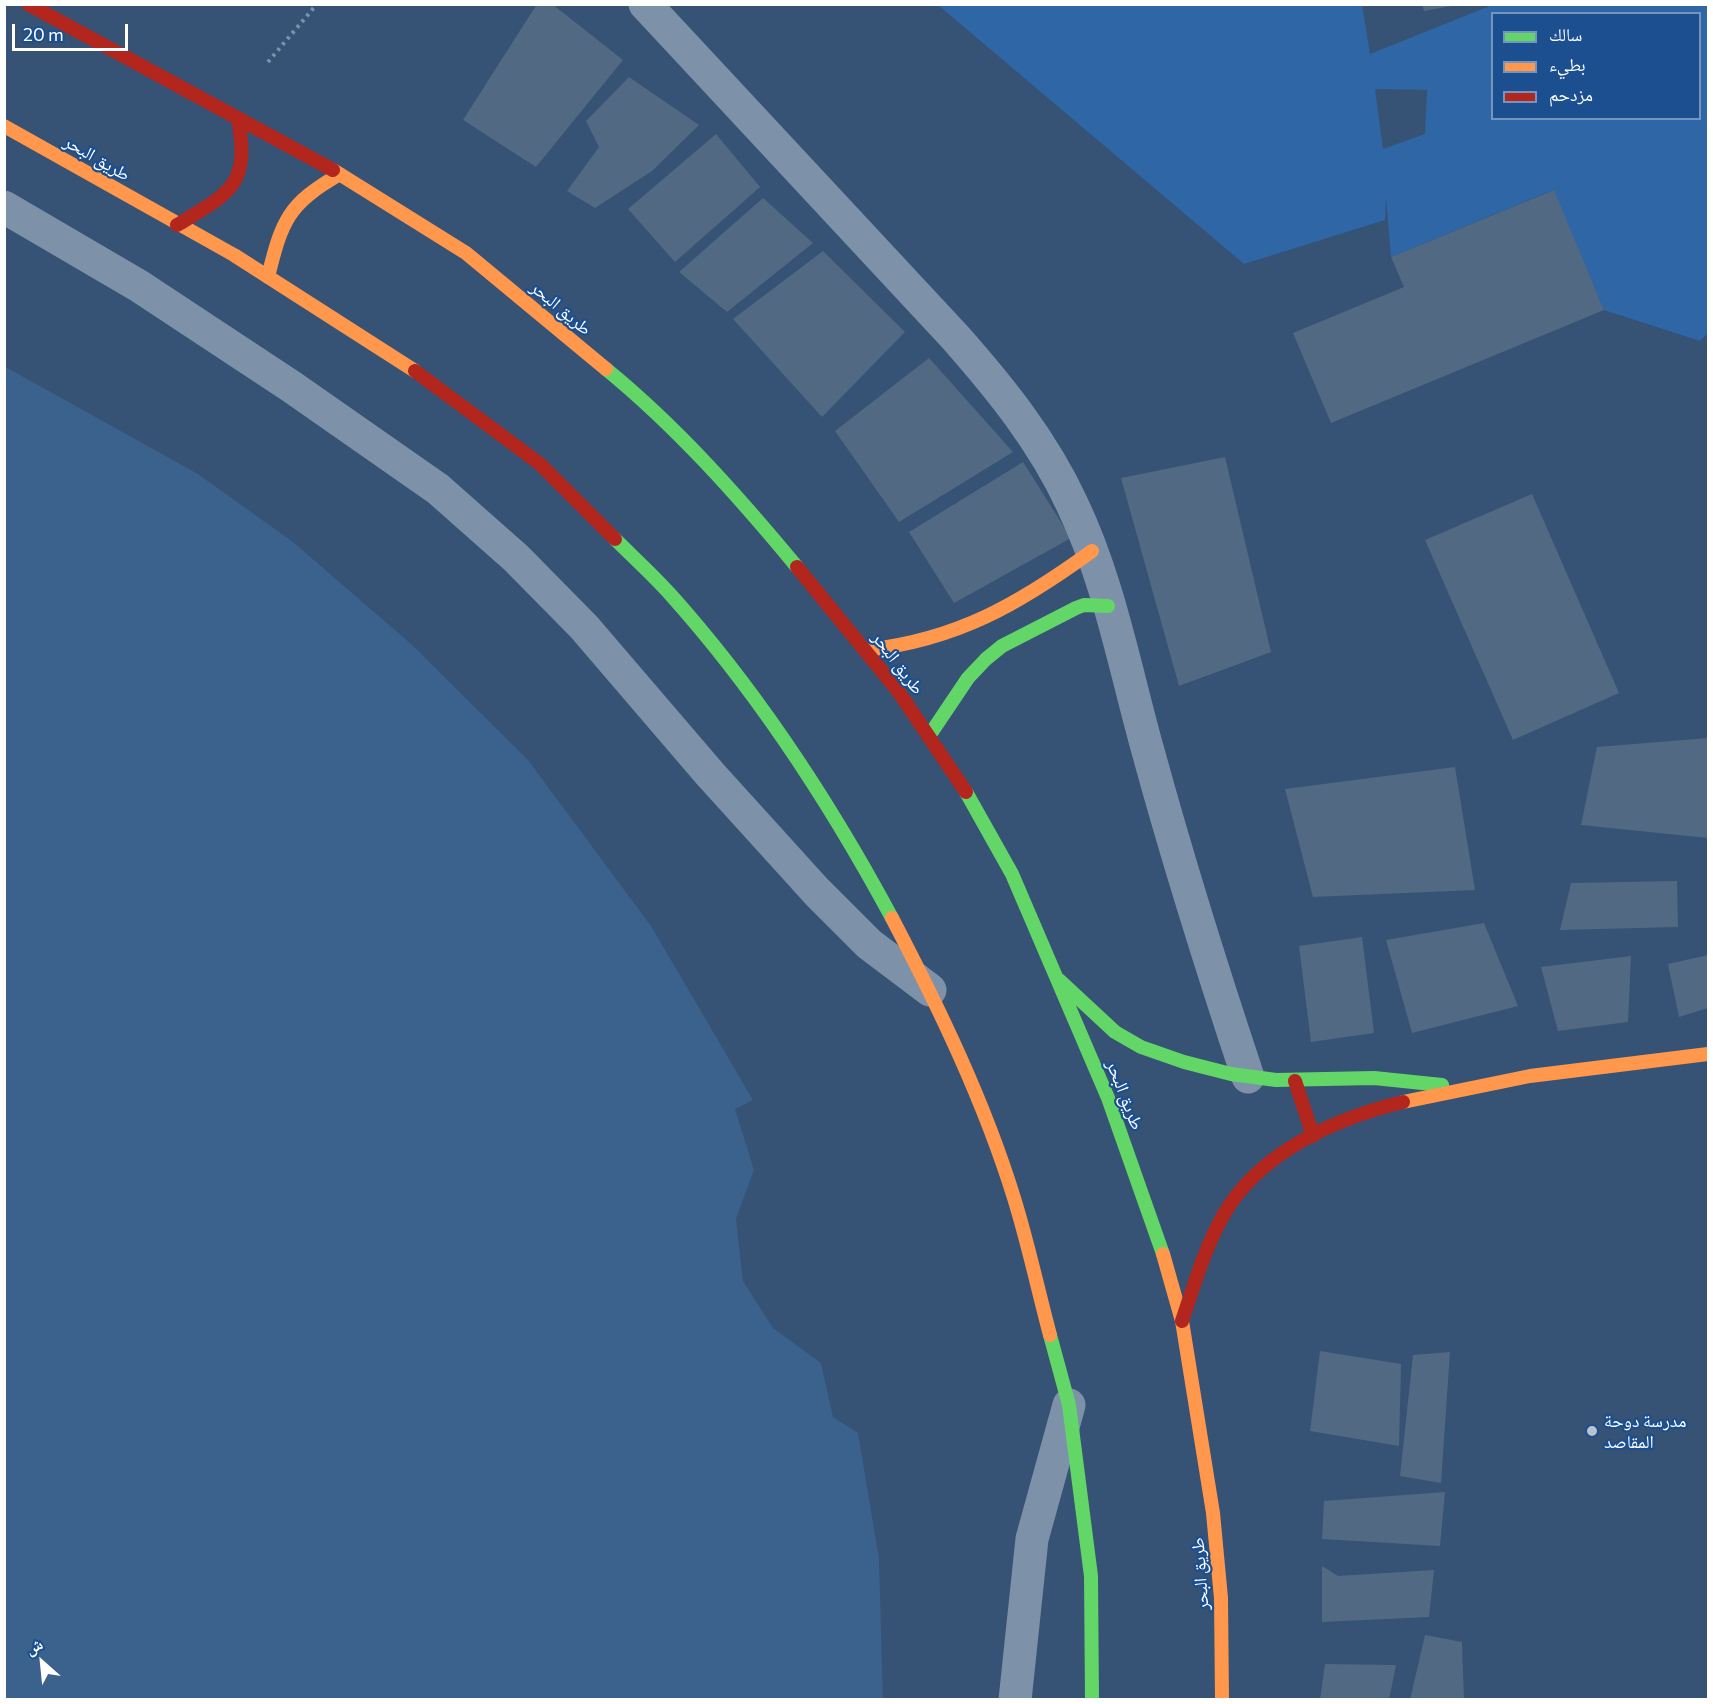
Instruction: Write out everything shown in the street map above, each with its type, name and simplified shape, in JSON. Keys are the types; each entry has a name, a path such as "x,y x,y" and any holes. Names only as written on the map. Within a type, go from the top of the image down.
{"main road":[{"name":"طريق البحر","path":"28,4 340,174 466,253 639,396 749,509 866,650 929,736 994,837 1059,980 1126,1148 1182,1321 1213,1513 1221,1598 1222,1700"},
{"path":"177,225 224,196 234,185 244,165 243,141 238,118"},
{"name":"طريق البحر","path":"4,126 234,255 419,373 540,464 670,594 761,708 850,840 930,990 974,1090 1014,1198 1069,1405 1091,1576 1092,1700"},
{"path":"267,276 280,225 289,212 317,187 340,174"},
{"path":"866,650 916,643 971,624 1056,578 1092,551"},
{"path":"929,736 968,678 1002,646 1076,608 1084,605 1108,606"},
{"path":"1059,980 1104,1024 1123,1037 1150,1050 1248,1077 1295,1081 1373,1078 1462,1086"},
{"path":"1182,1321 1211,1237 1245,1183 1265,1163 1313,1136 1386,1108 1462,1086 1708,1054"},
{"path":"1295,1081 1313,1136"}],"street":[{"path":"645,4 839,210 1003,392 1043,450 1072,502 1092,551 1167,820 1248,1077"},
{"path":"4,207 139,286 292,387 438,489 516,558 584,627 710,774 869,944 930,990"},
{"path":"1016,1700 1032,1539 1069,1405"}],"path":[{"path":"268,62 317,4"}],"shaded area":[{"path":"938,5 1362,5 1370,54 1492,5 1708,5 1708,333 1700,341 1604,310 1553,190 1391,257 1386,197 1385,220 1244,264","holes":["1375,89 1427,90 1425,134 1383,149"]},
{"path":"4,366 198,474 293,542 410,643 528,760 651,926 753,1100 735,1109 754,1170 736,1219 743,1281 773,1328 821,1363 833,1417 858,1433 879,1559 883,1699 5,1699"}],"building":[{"path":"537,4 552,4 623,60 536,167 463,120"},
{"path":"1422,4 1451,4 1451,6 1424,11"},
{"path":"629,77 699,125 652,171 595,208 567,191 599,147 586,121"},
{"path":"716,134 760,187 675,262 628,209"},
{"path":"1554,190 1604,310 1331,423 1293,333 1404,287 1391,257"},
{"path":"763,198 813,243 727,312 679,272"},
{"path":"823,251 905,332 822,417 733,319"},
{"path":"929,358 1013,452 899,522 835,431"},
{"path":"1225,457 1271,652 1179,686 1121,478"},
{"path":"1023,462 1071,538 954,603 909,532"},
{"path":"1532,494 1619,693 1513,740 1425,540"},
{"path":"1708,738 1708,838 1581,825 1597,747"},
{"path":"1455,767 1475,890 1313,897 1285,789"},
{"path":"1677,881 1678,927 1560,930 1571,883"},
{"path":"1484,923 1518,1006 1412,1033 1386,940"},
{"path":"1362,937 1374,1033 1311,1042 1299,946"},
{"path":"1708,955 1708,1008 1679,1017 1668,964"},
{"path":"1631,956 1628,1022 1558,1031 1541,967"},
{"path":"1320,1351 1401,1364 1399,1446 1310,1431"},
{"path":"1450,1352 1441,1483 1400,1476 1413,1355"},
{"path":"1445,1492 1440,1546 1322,1539 1324,1501"},
{"path":"1322,1566 1338,1576 1434,1570 1429,1617 1322,1622"},
{"path":"1425,1635 1462,1642 1464,1700 1410,1700"},
{"path":"1325,1664 1396,1665 1389,1700 1320,1700"}],"traffic: fast":[{"path":"606,369 682,439 753,515 797,567"},
{"path":"615,539 670,594 733,669 817,791 892,918"},
{"path":"929,736 968,678 1002,646 1076,608 1084,605 1108,606"},
{"path":"966,792 1012,874 1108,1098 1163,1254"},
{"path":"1059,980 1115,1032 1141,1047 1184,1062 1231,1074 1276,1080 1374,1078 1442,1085"},
{"path":"1050,1335 1069,1405 1091,1576 1092,1700"}],"traffic: slow":[{"path":"4,126 234,255 415,371"},
{"path":"333,170 466,253 606,369"},
{"path":"268,277 278,241 290,215 309,195 340,174"},
{"path":"866,650 929,638 986,617 1039,587 1092,551"},
{"path":"892,918 927,986 989,1126 1019,1215 1050,1335"},
{"path":"1403,1102 1530,1076 1708,1054"},
{"path":"1163,1254 1182,1321 1213,1513 1221,1598 1222,1700"}],"traffic: jam":[{"path":"28,4 333,170"},
{"path":"177,225 211,204 232,185 241,159 238,118"},
{"path":"415,371 540,464 615,539"},
{"path":"797,567 898,691 966,792"},
{"path":"1295,1081 1313,1136"},
{"path":"1182,1321 1200,1266 1217,1227 1239,1192 1258,1173 1279,1156 1326,1128 1403,1102"}],"place":[{"name":"مدرسة دوحة المقاصد","path":"1592,1431"}]}
